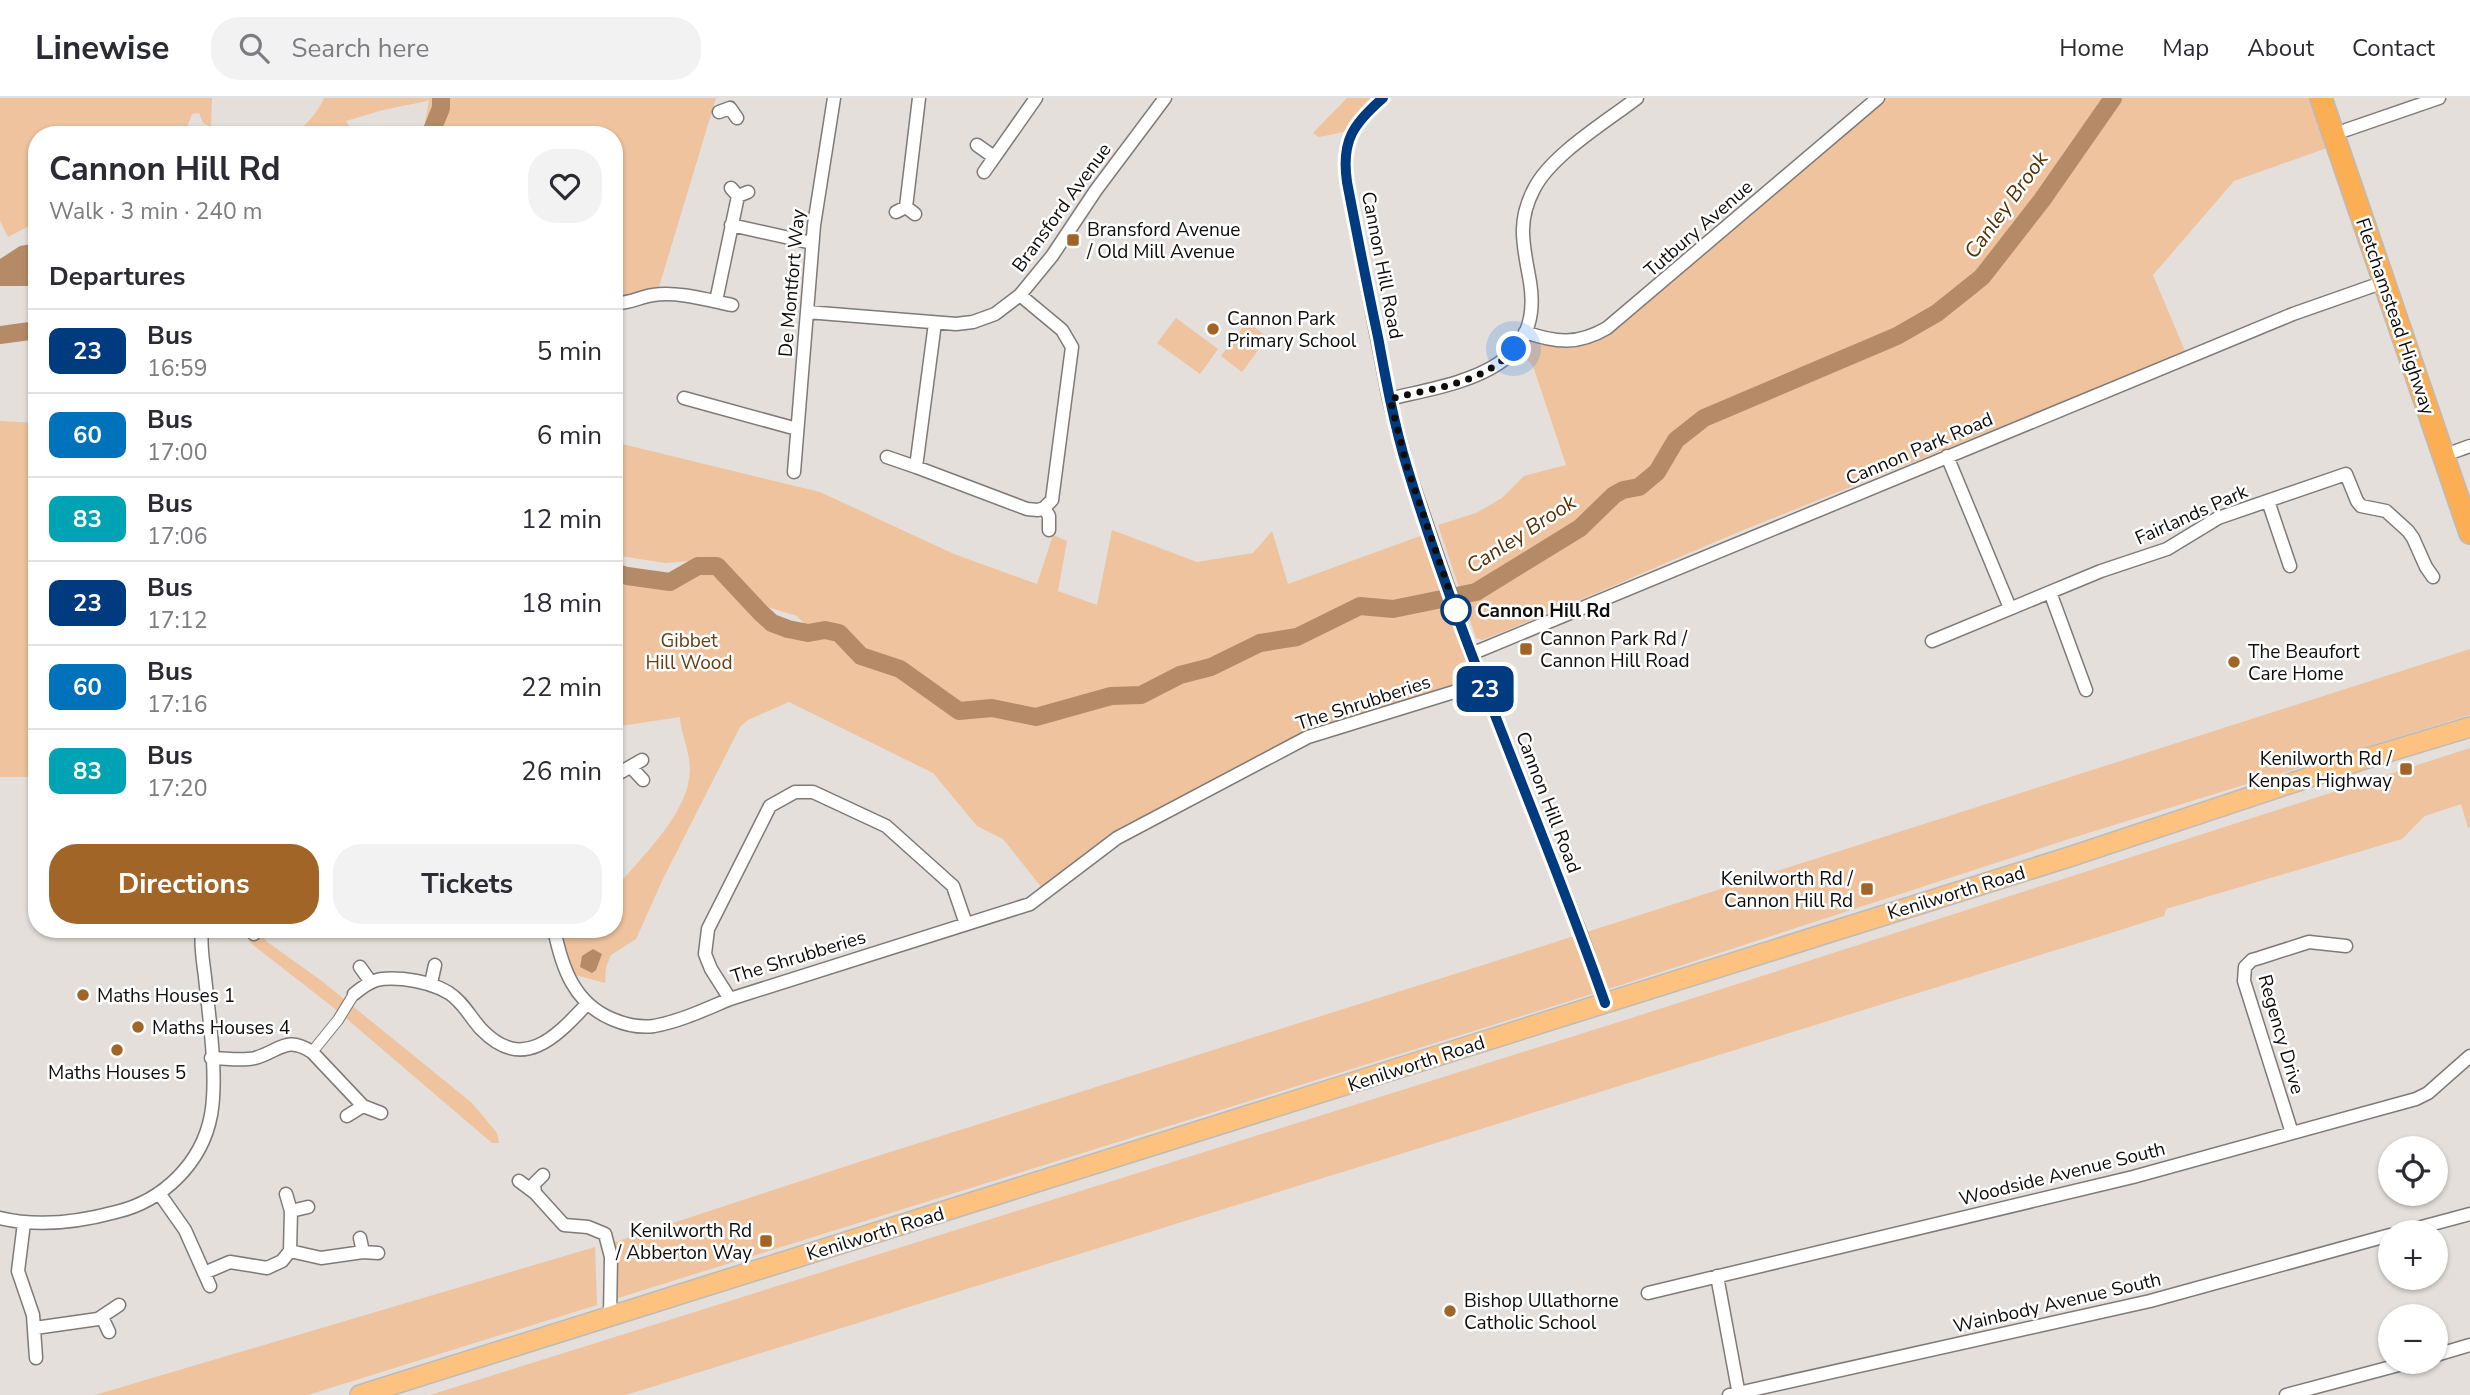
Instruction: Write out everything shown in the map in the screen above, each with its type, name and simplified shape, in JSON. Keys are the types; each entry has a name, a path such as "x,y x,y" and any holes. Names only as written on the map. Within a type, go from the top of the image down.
{"highway":[{"name":"Fletchamstead Highway","path":"2321,98 2470,533"},
{"name":"Fletchamstead Highway","path":"2335,98 2463,449 2470,494"}],"main road":[{"name":"Kenilworth Road","path":"360,1395 2069,857 2361,760 2470,727"}],"street":[{"name":"De Montfort Way","path":"794,472 812,243 834,98"},
{"path":"906,211 919,98"},
{"path":"984,172 1036,98"},
{"name":"Cannon Hill Road","path":"1383,98 1354,128 1348,140 1345,158 1347,182 1390,399 1407,467 1451,597 1605,1003"},
{"path":"1390,399 1485,373 1507,357 1525,332 1531,298 1522,235 1523,216 1530,197 1549,166 1637,98"},
{"name":"Tutbury Avenue","path":"1525,332 1557,341 1587,337 1607,328 1878,98"},
{"path":"2346,130 2439,98"},
{"name":"Bransford Avenue","path":"807,313 964,324 1002,310 1020,295 1052,256 1160,100"},
{"path":"977,145 994,157"},
{"path":"716,302 739,192"},
{"path":"732,225 812,243"},
{"name":"Cannon Park Road","path":"1472,654 2292,314 2384,282"},
{"path":"623,304 651,295 666,294 732,305"},
{"path":"887,457 1027,509 1045,508 1052,500 1072,347 1062,330 1020,295"},
{"path":"916,467 935,323"},
{"path":"680,398 797,429"},
{"path":"1947,456 2010,608"},
{"name":"Fairlands Park","path":"1932,641 2101,571 2167,549 2218,518 2346,474 2361,506 2386,511 2408,531 2433,577"},
{"name":"Fairlands Park","path":"2268,501 2290,566"},
{"path":"1045,508 1049,516 1049,530"},
{"path":"2050,592 2086,690"},
{"name":"The Shrubberies","path":"966,924 953,886 886,826 813,792 796,792 770,806 708,929 705,954 730,999 1030,904 1131,829 1308,737 1483,683"},
{"path":"623,771 637,763 643,780"},
{"path":"0,1217 24,1223 43,1223 109,1214 133,1207 159,1193 183,1172 202,1142 212,1107 211,1058 201,938"},
{"path":"556,938 566,973 575,989 587,1004 620,1023 653,1026 688,1017 730,999"},
{"name":"Regency Drive","path":"2292,1133 2244,981 2244,971 2252,960 2309,942 2346,946"},
{"path":"431,983 435,965"},
{"path":"360,967 370,981"},
{"path":"312,1052 338,1020 354,994 370,981 388,978 431,983 451,994 491,1038 502,1045 518,1048 535,1048 551,1040 587,1004"},
{"path":"211,1058 254,1058 284,1045 294,1044 312,1052 363,1106 381,1113"},
{"name":"Woodside Avenue South","path":"1648,1293 2133,1177 2422,1097 2470,1056"},
{"path":"347,1116 363,1106"},
{"path":"535,1193 534,1184 542,1175"},
{"path":"519,1181 535,1193 564,1225 588,1227 605,1234 611,1257 610,1316"},
{"path":"159,1193 185,1230 209,1286"},
{"path":"204,1273 230,1262 272,1267 282,1261 290,1251 291,1211 286,1194"},
{"path":"291,1211 308,1207"},
{"path":"2448,1220 2470,1214"},
{"path":"24,1223 18,1272 31,1308 36,1358"},
{"path":"360,1238 363,1252"},
{"name":"Wainbody Avenue South","path":"1735,1394 2150,1301 2378,1238"},
{"path":"290,1251 321,1258 363,1252 378,1253"},
{"path":"1717,1276 1735,1394"},
{"path":"35,1328 102,1317 119,1306"},
{"path":"102,1317 109,1332"},
{"path":"2448,1351 2470,1345"},
{"path":"2286,1395 2378,1371"}],"green space":[{"path":"0,98 212,98 211,126 203,123 199,113 192,114 187,126 28,126 28,227 8,237 0,221"},
{"path":"324,98 716,98 659,287 623,295 623,126 424,126 429,99 346,121 349,126 303,126"},
{"path":"1347,98 1378,98 1344,132 1319,137 1313,133"},
{"path":"1885,98 2310,98 2327,148 2234,181 2153,275 2185,351 1730,536 1518,626 1482,640 1476,638 1438,525 1476,513 1502,498 1524,476 1566,465 1533,366 1519,351 1532,341 1560,346 1587,342 1628,320"},
{"path":"1176,318 1218,349 1200,374 1157,343"},
{"path":"1247,322 1268,337 1242,372 1221,356"},
{"path":"0,421 28,423 28,777 0,777"},
{"name":"Gibbet Hill Wood","path":"623,444 820,492 954,554 1037,584 1053,535 1067,541 1058,591 1097,605 1112,530 1197,562 1253,553 1272,531 1288,584 1423,535 1471,667 1464,682 1304,733 1116,830 1042,888 1003,839 977,826 933,773 789,702 748,720 740,727 662,881 636,939 611,955 606,967 605,983 575,975 563,938 623,938 623,880 674,816 688,786 690,770 680,717 623,726 623,579 671,587 699,569 716,569 758,615 771,624 798,635 814,634 797,616 764,606 717,559 665,563 623,556"},
{"path":"2470,649 2470,715 2072,838 1618,986 618,1298 615,1242"},
{"path":"2470,748 2468,828 2461,804 2425,816 2402,839 2166,909 2164,916 626,1395 430,1395 1622,1021"},
{"path":"264,938 323,982 472,1103 497,1133 499,1143 492,1143 334,1008 248,941"},
{"path":"595,1247 597,1305 308,1395 95,1395"}],"shaded area":[{"path":"28,245 28,286 0,286 0,259 20,246"},
{"path":"593,949 602,954 596,970 592,973 580,967 582,956"}],"waterway":[{"path":"434,126 441,108 441,98"},
{"name":"Canley Brook","path":"623,575 670,582 698,566 717,566 772,623 808,633 825,630 839,633 861,656 900,669 959,711 992,708 1036,717 1111,696 1141,695 1180,675 1211,667 1260,643 1297,637 1360,606 1393,609 1476,592 1580,528 1614,495 1639,487 1657,472 1676,440 1704,418 1897,336 1937,313 1982,277 2042,200 2113,98"},
{"name":"Canley Brook","path":"0,335 28,331"}],"bus line":[{"name":"23","path":"1383,98 1354,128 1348,140 1345,158 1347,182 1390,399 1407,467 1456,611 1605,1003"}],"place":[{"name":"Bransford Avenue / Old Mill Avenue","path":"1073,240"},
{"name":"Cannon Park Primary School","path":"1213,329"},
{"name":"Cannon Hill Rd","path":"1456,610"},
{"name":"Cannon Park Rd / Cannon Hill Road","path":"1526,649"},
{"name":"The Beaufort Care Home","path":"2234,662"},
{"name":"Kenilworth Rd / Kenpas Highway","path":"2406,769"},
{"name":"Kenilworth Rd / Cannon Hill Rd","path":"1867,889"},
{"name":"Maths Houses 1","path":"83,995"},
{"name":"Maths Houses 4","path":"138,1027"},
{"name":"Maths Houses 5","path":"117,1050"},
{"name":"Kenilworth Rd / Abberton Way","path":"766,1241"},
{"name":"Bishop Ullathorne Catholic School","path":"1450,1311"}],"route":[{"path":"1456,610 1407,467 1390,399 1473,378 1492,369 1514,349"}]}
